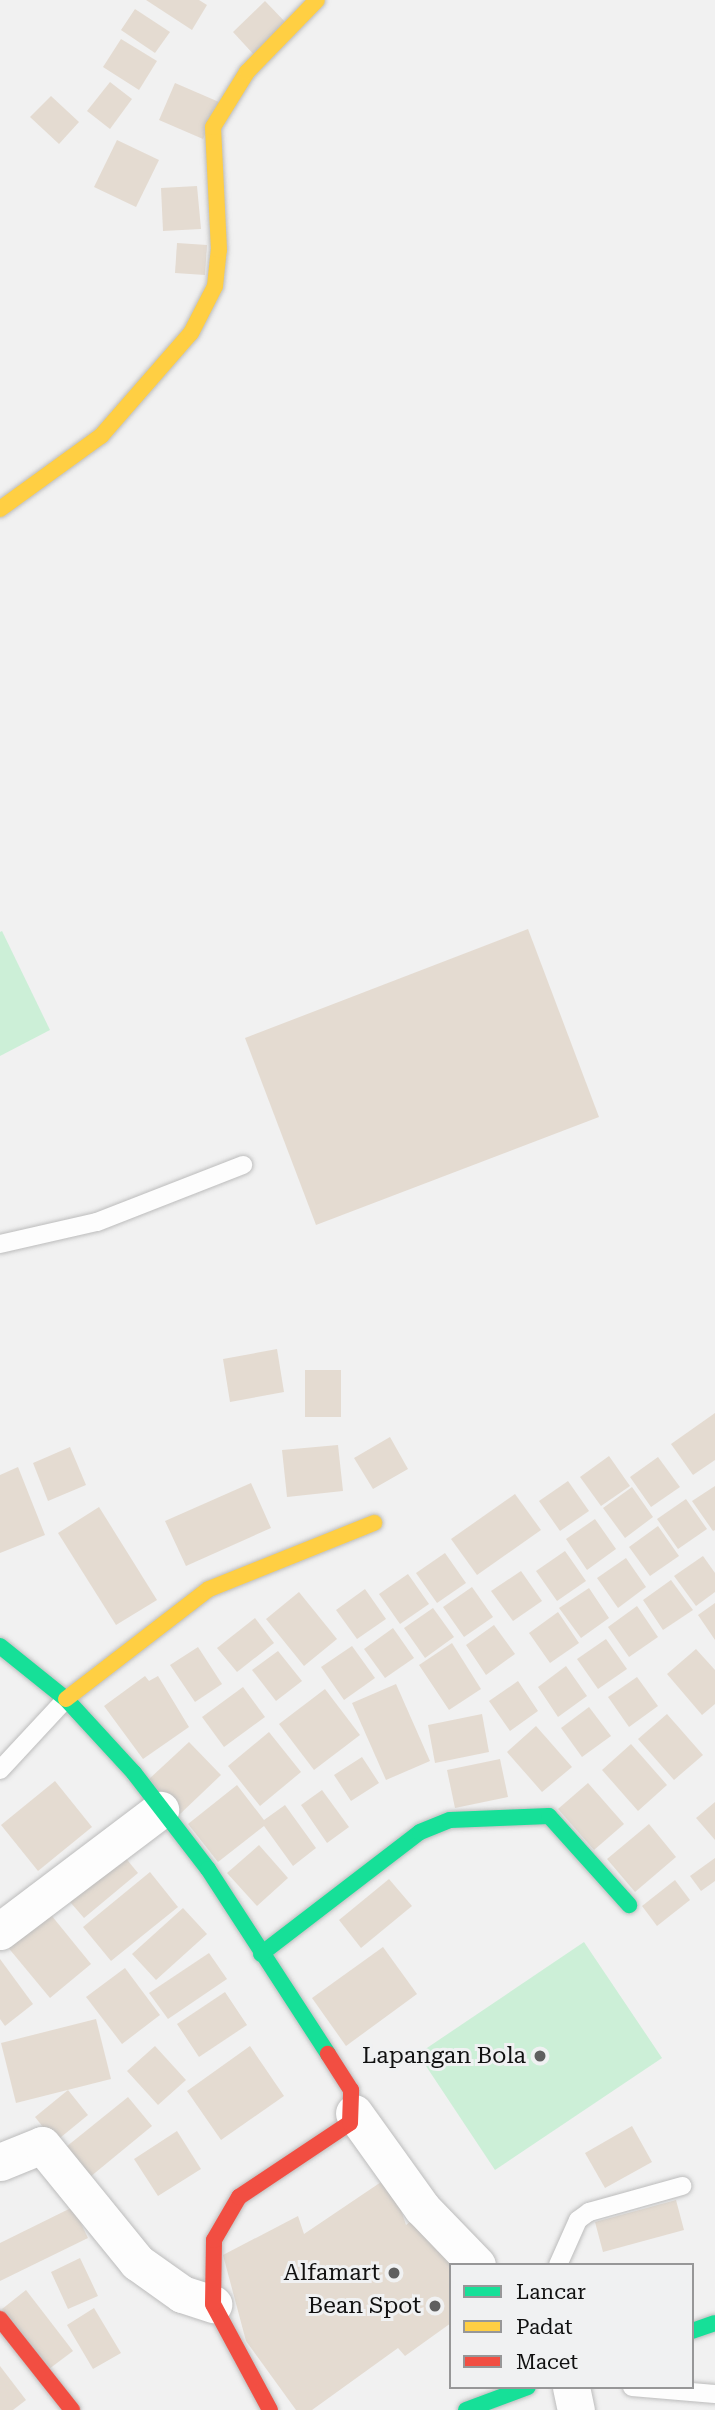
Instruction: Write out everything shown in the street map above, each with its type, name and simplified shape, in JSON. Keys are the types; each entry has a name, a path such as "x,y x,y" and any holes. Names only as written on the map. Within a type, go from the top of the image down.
{"main road":[{"path":"0,509 101,436 191,333 215,286 219,250 213,127 247,72 317,0"},
{"path":"66,1699 209,1589 374,1523"},
{"path":"0,1646 66,1699 208,1869 351,2090 354,2113 326,2142 239,2197 225,2215 214,2240 214,2304 270,2410"},
{"path":"261,1954 420,1832 450,1819 549,1816 629,1905"},
{"path":"0,2319 72,2410"},
{"path":"694,2330 715,2323"},
{"path":"466,2410 523,2389"}],"street":[{"path":"0,1931 160,1810"},
{"path":"354,2113 422,2208 475,2263"},
{"path":"0,2162 42,2146 136,2262 182,2294 214,2304"},
{"path":"571,2389 576,2410"}],"lane":[{"path":"0,1244 97,1222 243,1165"},
{"path":"0,1770 66,1699"},
{"path":"559,2263 578,2220 589,2212 682,2186"},
{"path":"656,2389 715,2394"}],"green space":[{"path":"2,931 50,1030 0,1056 0,932"},
{"name":"Lapangan Bola","path":"584,1942 662,2058 495,2170 418,2054"}],"building":[{"path":"146,0 199,0 207,5 192,30"},
{"path":"265,1 289,26 257,58 233,32"},
{"path":"135,9 170,32 155,53 121,30"},
{"path":"121,39 157,61 139,90 103,67"},
{"path":"110,82 132,99 110,129 87,111"},
{"path":"175,83 219,102 203,139 159,120"},
{"path":"51,96 79,122 59,144 30,117"},
{"path":"117,140 159,160 136,207 94,187"},
{"path":"197,186 201,229 163,231 161,188"},
{"path":"177,243 207,245 205,275 175,273"},
{"path":"528,929 599,1117 316,1225 245,1038"},
{"path":"277,1349 284,1392 230,1402 223,1359"},
{"path":"305,1370 341,1370 341,1417 305,1417"},
{"path":"715,1413 715,1460 693,1475 671,1444"},
{"path":"390,1437 408,1469 373,1489 354,1458"},
{"path":"338,1445 343,1491 287,1497 282,1450"},
{"path":"70,1447 86,1485 48,1501 33,1463"},
{"path":"609,1456 630,1486 601,1506 580,1477"},
{"path":"658,1457 680,1487 651,1507 630,1477"},
{"path":"18,1467 45,1535 0,1553 0,1475"},
{"path":"568,1481 589,1511 560,1531 539,1501"},
{"path":"251,1483 271,1528 186,1566 165,1521"},
{"path":"715,1486 715,1530 713,1531 692,1501"},
{"path":"632,1487 653,1517 625,1538 603,1508"},
{"path":"515,1494 541,1530 477,1575 451,1539"},
{"path":"686,1499 707,1529 678,1549 657,1519"},
{"path":"99,1507 157,1600 116,1625 58,1533"},
{"path":"595,1519 616,1549 587,1570 566,1539"},
{"path":"658,1526 679,1556 650,1576 629,1547"},
{"path":"565,1551 586,1581 557,1601 536,1571"},
{"path":"445,1553 466,1583 437,1603 416,1573"},
{"path":"703,1556 715,1573 715,1592 696,1606 674,1576"},
{"path":"626,1558 646,1587 618,1608 597,1578"},
{"path":"521,1571 542,1601 513,1621 491,1591"},
{"path":"408,1574 429,1604 400,1624 379,1594"},
{"path":"671,1580 693,1610 663,1630 643,1600"},
{"path":"472,1587 493,1617 464,1637 443,1607"},
{"path":"589,1588 609,1618 581,1638 559,1608"},
{"path":"365,1589 386,1619 357,1639 336,1610"},
{"path":"299,1592 337,1639 304,1666 266,1619"},
{"path":"715,1603 715,1640 698,1615"},
{"path":"637,1606 658,1637 629,1657 608,1627"},
{"path":"433,1608 454,1637 425,1658 404,1628"},
{"path":"558,1612 579,1643 550,1663 529,1633"},
{"path":"255,1618 274,1643 237,1672 217,1648"},
{"path":"494,1625 515,1654 486,1675 466,1645"},
{"path":"393,1628 414,1658 385,1678 364,1649"},
{"path":"606,1639 627,1669 598,1689 577,1659"},
{"path":"452,1643 481,1689 449,1710 419,1665"},
{"path":"352,1646 375,1678 344,1700 321,1667"},
{"path":"198,1647 222,1684 195,1702 170,1665"},
{"path":"696,1649 715,1670 715,1704 702,1715 667,1674"},
{"path":"278,1651 302,1681 276,1701 252,1670"},
{"path":"566,1666 587,1696 558,1717 538,1687"},
{"path":"145,1676 149,1681 158,1676 189,1727 143,1759 104,1706"},
{"path":"637,1677 658,1706 629,1727 608,1697"},
{"path":"518,1681 538,1711 510,1731 489,1701"},
{"path":"396,1684 430,1761 386,1780 352,1703"},
{"path":"243,1687 265,1717 224,1747 202,1717"},
{"path":"325,1689 360,1735 314,1770 279,1724"},
{"path":"589,1707 611,1736 582,1757 561,1728"},
{"path":"482,1714 489,1752 435,1763 428,1725"},
{"path":"667,1714 703,1755 674,1780 638,1739"},
{"path":"536,1726 572,1767 542,1792 507,1752"},
{"path":"269,1732 301,1772 260,1806 228,1766"},
{"path":"189,1742 221,1775 180,1814 148,1780"},
{"path":"631,1744 667,1785 638,1811 602,1770"},
{"path":"362,1757 379,1783 351,1801 334,1775"},
{"path":"500,1759 508,1797 455,1808 447,1770"},
{"path":"55,1781 92,1827 38,1871 1,1825"},
{"path":"588,1783 624,1824 594,1850 558,1809"},
{"path":"237,1785 264,1820 285,1805 316,1848 293,1866 264,1826 218,1862 188,1824"},
{"path":"322,1790 349,1827 327,1843 301,1805"},
{"path":"715,1802 715,1840 696,1818"},
{"path":"649,1824 676,1857 635,1892 607,1859"},
{"path":"259,1845 288,1878 257,1906 227,1873"},
{"path":"119,1850 138,1873 84,1918 64,1895"},
{"path":"715,1858 715,1881 701,1891 690,1876"},
{"path":"150,1872 178,1907 111,1961 83,1927"},
{"path":"389,1879 412,1906 361,1948 339,1920"},
{"path":"675,1880 690,1900 657,1926 642,1906"},
{"path":"183,1908 207,1934 156,1980 132,1954"},
{"path":"47,1910 91,1964 50,1998 6,1945"},
{"path":"383,1947 417,1994 346,2046 312,1998"},
{"path":"209,1953 227,1979 168,2019 149,1993"},
{"path":"0,1959 33,2004 5,2026 0,2019"},
{"path":"125,1968 160,2015 122,2044 86,1997"},
{"path":"225,1992 247,2025 199,2057 177,2024"},
{"path":"96,2019 111,2079 16,2103 1,2043"},
{"path":"155,2046 186,2080 158,2105 127,2071"},
{"path":"250,2046 284,2096 221,2140 187,2091"},
{"path":"68,2090 88,2115 55,2142 35,2117"},
{"path":"128,2097 152,2126 90,2177 66,2147"},
{"path":"632,2126 652,2162 605,2188 585,2153"},
{"path":"177,2131 201,2169 158,2196 134,2159"},
{"path":"390,2176 406,2225 421,2213 458,2263 449,2263 449,2324 405,2356 398,2348 312,2410 296,2410 246,2341 223,2255 298,2216 304,2234"},
{"path":"676,2200 684,2230 603,2252 595,2222"},
{"path":"73,2207 88,2238 0,2281 0,2243"},
{"path":"80,2258 98,2296 68,2309 51,2272"},
{"path":"26,2290 73,2351 49,2369 2,2309"},
{"path":"94,2308 121,2353 93,2369 67,2325"},
{"path":"0,2366 26,2400 13,2410 0,2410"}],"traffic: fast":[{"path":"0,1646 66,1699 134,1773 208,1869 328,2054"},
{"path":"261,1954 420,1832 450,1820 549,1816 629,1905"},
{"path":"694,2330 715,2323"},
{"path":"466,2410 523,2389"}],"traffic: slow":[{"path":"0,509 101,436 191,333 215,286 219,250 213,127 247,72 317,0"},
{"path":"66,1699 209,1589 374,1523"}],"traffic: jam":[{"path":"270,2410 213,2304 214,2240 239,2197 350,2123 351,2090 328,2054"},
{"path":"0,2319 72,2410"}],"place":[{"name":"Lapangan Bola","path":"540,2056"},
{"name":"Alfamart","path":"394,2273"},
{"name":"Bean Spot","path":"435,2306"}]}
